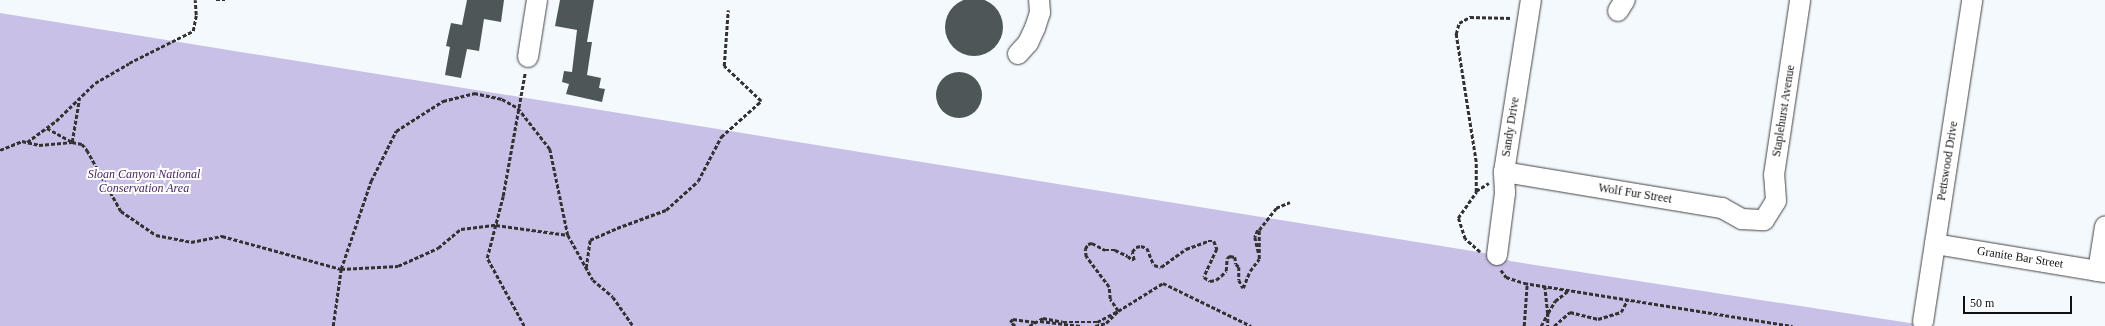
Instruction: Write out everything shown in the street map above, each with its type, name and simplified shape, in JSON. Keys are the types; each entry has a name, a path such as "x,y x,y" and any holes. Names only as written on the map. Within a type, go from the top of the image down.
{"street":[{"path":"528,57 537,0"},
{"path":"1018,54 1028,43 1035,28 1040,13 1039,0"},
{"name":"Sandy Drive","path":"1497,255 1505,193 1504,172 1531,0"},
{"name":"Staplehurst Avenue","path":"1764,220 1776,201 1774,175 1800,0"},
{"name":"Pettswood Drive","path":"1923,322 1972,0"},
{"name":"Wolf Fur Street","path":"1504,172 1722,208 1742,219 1764,220"},
{"path":"2102,271 2105,227"},
{"name":"Granite Bar Street","path":"1935,244 2102,271"}],"path":[{"path":"27,142 47,128 95,83 193,31 196,15 195,0"},
{"path":"216,0 225,0"},
{"path":"586,268 590,240 617,228 666,210 698,181 721,137 761,101 724,66 728,10"},
{"path":"1514,11 1513,18 1509,20 1470,17 1459,23 1456,34 1476,162 1476,192 1458,218 1465,239 1481,252 1497,255 1499,268 1506,277 1515,281 1792,326"},
{"path":"524,326 487,258 496,225 528,57"},
{"path":"333,326 341,269 371,181 396,131 443,101 474,93 502,99 518,108 550,149 568,235 593,280 613,297 633,326"},
{"path":"72,142 79,99"},
{"path":"47,128 72,142"},
{"path":"0,150 22,141 39,145 72,142 82,144 87,150 121,211 156,235 191,242 222,236 341,269 398,266 438,248 462,229 496,225 568,235"},
{"path":"1118,311 1110,299 1109,287 1086,257 1085,249 1088,244 1092,243 1105,250 1115,250 1128,256 1132,260 1134,260 1132,252 1141,246 1147,248 1154,265 1161,267 1186,250 1208,240 1214,241 1217,249 1204,277 1210,280 1216,280 1226,271 1227,258 1230,256 1235,257 1236,264 1240,267 1239,280 1242,288 1249,278 1250,271 1259,259 1259,230 1276,208 1290,202"},
{"path":"1029,326 1043,318 1063,322 1096,322 1118,311 1163,283 1251,326"},
{"path":"1524,326 1527,283"},
{"path":"1545,286 1548,326"},
{"path":"1542,326 1555,301 1569,290"},
{"path":"1554,326 1570,312 1598,319 1621,312 1628,300"},
{"path":"1095,326 1106,323 1116,315 1118,311"},
{"path":"1015,326 1010,322 1013,319 1037,322 1048,321 1061,325 1081,326"}],"green space":[{"name":"Sloan Canyon National Conservation Area","path":"0,13 1497,255 1510,261 1929,326 0,326"}],"building":[{"path":"968,-2 980,-2 995,6 1003,21 1003,33 995,48 980,56 968,56 953,48 945,33 945,21 953,6"},
{"path":"467,0 504,0 501,22 484,19 479,51 467,49 461,78 445,75 450,47 446,46 451,23 462,25"},
{"path":"560,0 594,0 587,42 592,42 587,75 601,78 599,88 605,89 602,102 566,94 569,84 562,82 564,71 572,72 577,30 555,26"},
{"path":"955,72 963,72 972,76 978,82 982,95 978,108 972,114 963,118 955,118 946,114 940,108 936,99 936,91 940,82 946,76"}]}
